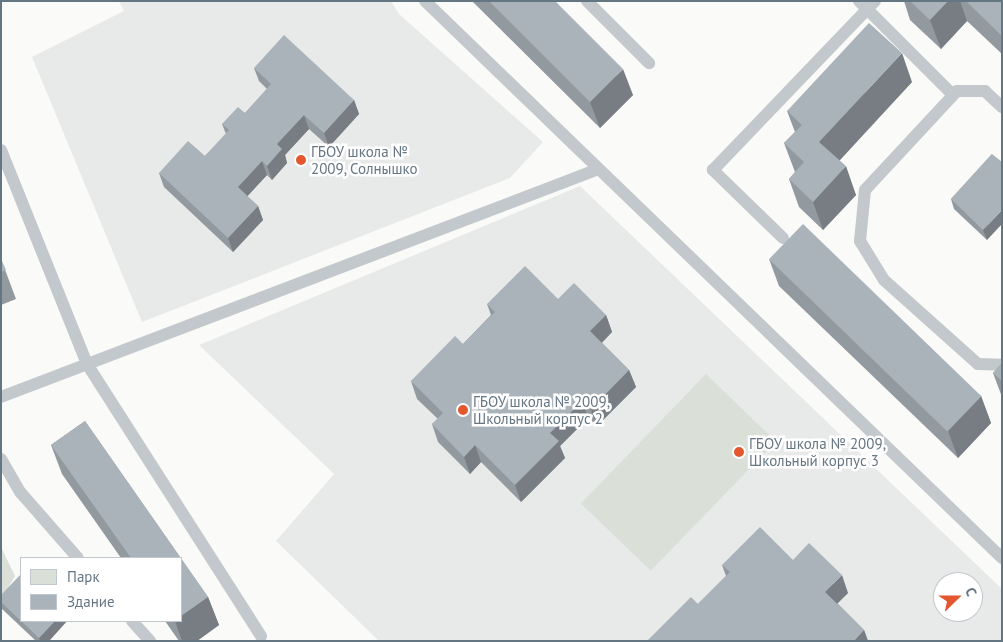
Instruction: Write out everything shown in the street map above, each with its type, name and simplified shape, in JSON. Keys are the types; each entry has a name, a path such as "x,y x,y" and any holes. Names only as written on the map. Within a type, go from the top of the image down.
{"lane":[{"path":"425,1 596,170 1002,558"},
{"path":"588,1 650,63"},
{"path":"783,238 713,170 867,4 953,95"},
{"path":"1002,107 985,91 953,95 865,190 860,242 884,280 978,364 1002,365"},
{"path":"1,150 87,364 261,636"},
{"path":"1,397 596,170"},
{"path":"1,459 21,493 77,557"},
{"path":"133,622 150,641"}],"shaded area":[{"name":"ГБОУ школа № 2009, Солнышко","path":"119,1 391,1 399,14 543,142 510,178 142,322 32,57 124,11"},
{"path":"580,186 1002,589 1002,641 379,641 276,541 334,474 199,345"}],"green space":[{"path":"706,374 776,441 651,571 581,503"},
{"path":"1,547 15,576 1,600"}],"building":[{"path":"489,1 555,1 623,69 590,102"},
{"path":"910,1 948,1 930,20"},
{"path":"966,1 1002,1 1002,36"},
{"path":"869,23 902,53 819,142 846,166 813,202 789,179 804,162 784,143 802,125 787,111"},
{"path":"284,35 354,100 324,133 304,115 277,144 282,149 267,166 262,161 238,187 258,206 228,238 159,173 188,141 205,156 229,130 222,124 238,107 245,113 271,84 254,68"},
{"path":"992,154 1002,162 1002,210 983,230 951,199"},
{"path":"803,224 981,396 947,432 769,259"},
{"path":"1,259 6,270 1,272"},
{"path":"525,266 558,299 574,283 606,315 590,331 629,370 591,409 582,401 550,433 559,441 515,485 475,445 464,457 432,424 443,413 411,381 455,336 463,344 495,312 487,304"},
{"path":"1002,363 1002,381 993,373"},
{"path":"85,421 180,557 130,557 51,445"},
{"path":"760,527 793,560 809,543 842,575 825,592 864,630 854,641 647,641 691,597 698,604 730,572 722,565"},
{"path":"182,559 208,597 182,615"},
{"path":"20,575 20,620 1,602 1,595"},
{"path":"22,622 54,622 39,638"}],"place":[{"name":"ГБОУ школа № 2009, Солнышко","path":"301,160"},
{"name":"ГБОУ школа № 2009, Школьный корпус 2","path":"463,410"},
{"name":"ГБОУ школа № 2009, Школьный корпус 3","path":"739,452"}]}
